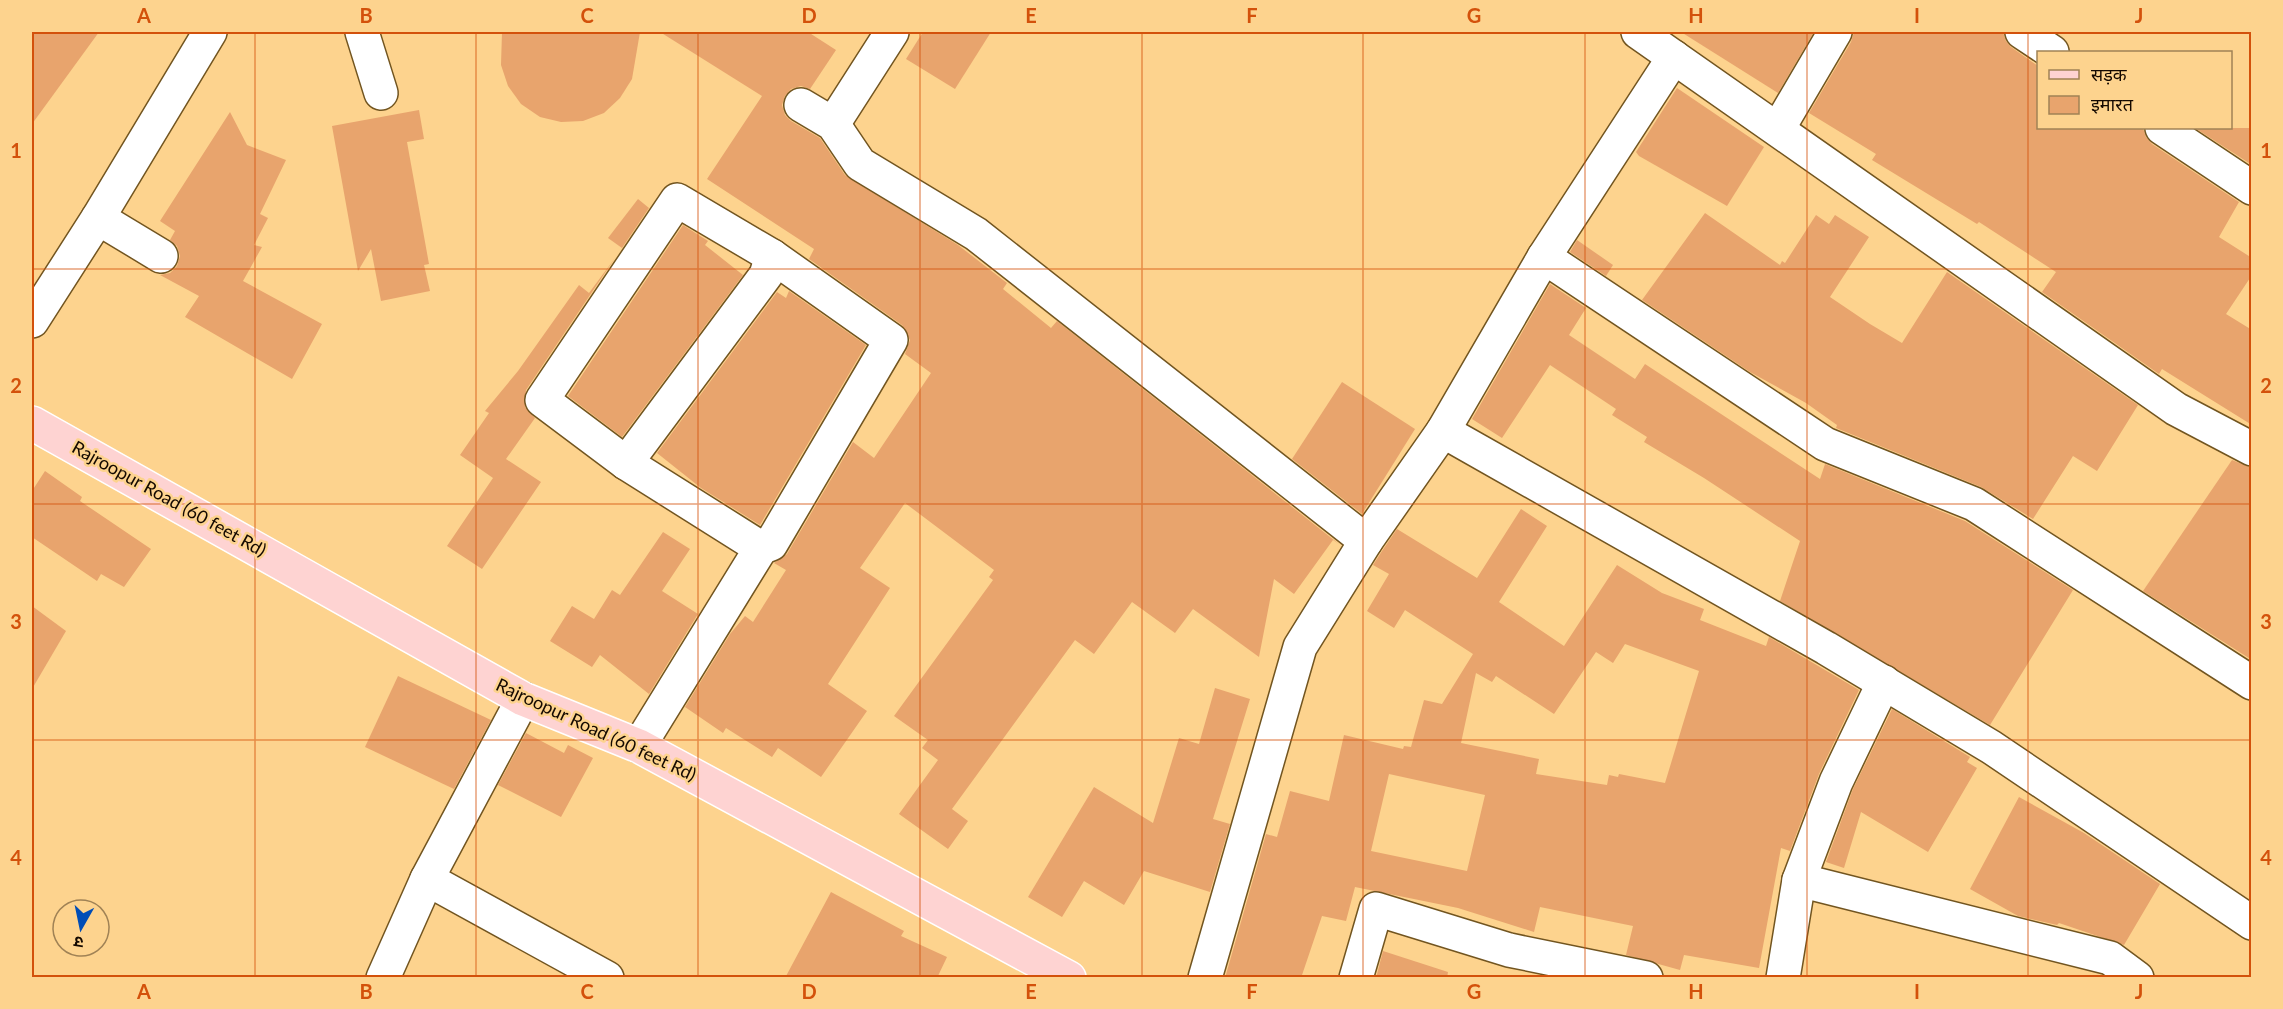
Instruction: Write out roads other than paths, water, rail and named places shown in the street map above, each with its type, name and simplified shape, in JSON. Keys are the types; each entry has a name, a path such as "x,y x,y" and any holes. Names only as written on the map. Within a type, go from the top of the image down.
{"main road":[{"name":"Rajroopur Road (60 feet Rd)","path":"32,423 341,594 523,699 639,746 1069,978"}],"street":[{"path":"32,321 98,218 210,32"},
{"path":"362,32 381,93"},
{"path":"1638,32 2176,409 2252,449"},
{"path":"1778,129 1835,32"},
{"path":"2022,32 2050,51"},
{"path":"833,124 878,36"},
{"path":"1205,978 1300,646 1366,541 1443,431 1544,257 1674,57"},
{"path":"801,105 833,124 860,164 976,234 1366,541"},
{"path":"2164,129 2252,188"},
{"path":"639,746 761,548 771,544 891,340 772,256 677,200 542,400 626,463 761,548"},
{"path":"98,218 161,256"},
{"path":"626,463 766,275 772,256"},
{"path":"1544,257 1825,444 1974,504 2252,683"},
{"path":"1443,431 1884,682 1991,747 2252,923"},
{"path":"1783,978 1799,880 1836,782 1884,682"},
{"path":"383,978 427,879 523,699"},
{"path":"427,879 607,978"},
{"path":"1799,880 2110,958 2137,978"},
{"path":"1356,978 1376,909 1509,950 1646,978"}]}
